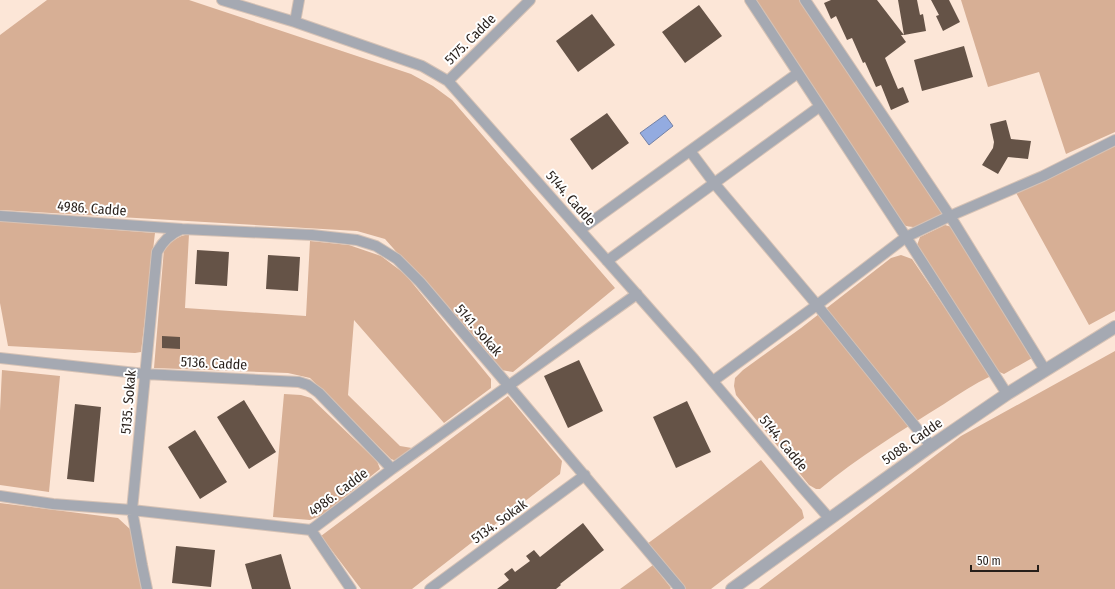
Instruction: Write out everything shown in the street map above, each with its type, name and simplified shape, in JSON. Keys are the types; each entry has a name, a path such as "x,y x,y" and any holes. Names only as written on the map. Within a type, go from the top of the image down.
{"street":[{"name":"5144. Cadde","path":"222,0 241,3 422,66 448,81 714,381 829,518"},
{"path":"295,22 299,0"},
{"name":"5175. Cadde","path":"448,81 530,0"},
{"path":"750,0 1007,394"},
{"path":"805,0 950,216 1045,370"},
{"path":"580,230 798,73"},
{"path":"607,261 819,107"},
{"path":"714,381 906,237 950,216 1043,176 1115,140"},
{"path":"690,151 714,183 817,305 931,446"},
{"name":"4986. Cadde","path":"0,216 182,229"},
{"name":"5135. Sokak","path":"148,589 142,566 132,510 157,252 166,239 173,233 182,229"},
{"name":"5141. Sokak","path":"182,229 312,235 357,240 376,246 397,259 420,282 680,589"},
{"name":"4986. Cadde","path":"0,496 53,504 132,510 312,530 392,469 637,294"},
{"name":"5088. Cadde","path":"732,589 829,518 1007,394 1115,327"},
{"name":"5136. Cadde","path":"0,358 145,374 299,382 308,385 319,393 392,469"},
{"name":"5134. Sokak","path":"430,589 585,475"},
{"path":"312,530 350,589"}],"shaded area":[{"path":"47,0 189,0 411,74 433,86 452,100 615,288 513,372 501,370 385,239 357,231 0,210 0,35"},
{"path":"752,0 800,0 943,215 929,223 919,226 909,227 904,225"},
{"path":"961,0 1115,0 1115,132 1066,154 1039,72 988,87"},
{"path":"1115,142 1115,311 1089,325 1015,191"},
{"path":"0,221 155,233 141,352 135,353 8,346 0,303"},
{"path":"945,225 952,227 1034,357 1004,374 997,371 916,248 920,237"},
{"path":"189,234 185,308 306,316 310,241 349,245 381,256 405,274 491,379 491,388 444,423 354,320 348,395 400,446 412,448 396,461 391,459 310,378 288,373 154,368 164,249 175,239"},
{"path":"901,255 912,259 991,376 967,389 896,434 849,466 820,489 816,489 809,485 736,395 734,386 735,378 743,370 801,328 891,258"},
{"path":"1115,351 1115,589 759,589 961,436"},
{"path":"2,370 60,376 49,492 0,485 0,411"},
{"path":"284,394 301,395 311,398 377,461 380,469 322,515 310,520 273,517"},
{"path":"508,396 562,461 560,474 412,589 361,589 321,536"},
{"path":"761,460 802,510 804,518 711,589 685,589 647,544"},
{"path":"0,503 118,518 131,530 145,589 0,589"},
{"path":"653,565 671,588 670,589 620,589"}],"water":[{"path":"665,115 673,126 649,145 640,133"}],"building":[{"path":"831,0 877,0 904,35 901,35 906,42 885,58 898,89 903,87 909,102 891,110 881,85 876,87 852,38 847,40 836,16 831,19 824,3"},
{"path":"898,0 917,0 920,15 923,14 926,31 904,35"},
{"path":"931,0 949,0 960,22 943,31 936,16 939,15"},
{"path":"699,5 722,36 685,63 662,32"},
{"path":"592,14 615,45 578,72 556,41"},
{"path":"964,46 973,77 922,91 914,60"},
{"path":"607,113 629,143 592,170 570,139"},
{"path":"1006,120 1011,139 1031,141 1028,159 1008,157 998,174 982,165 993,148 994,142 990,124"},
{"path":"197,250 229,252 227,286 195,284"},
{"path":"268,255 300,257 298,291 266,289"},
{"path":"162,336 180,337 180,349 162,348"},
{"path":"579,360 603,411 568,428 544,376"},
{"path":"244,400 276,452 249,469 217,417"},
{"path":"687,401 711,452 676,468 653,417"},
{"path":"75,404 101,407 94,482 67,479"},
{"path":"195,430 227,482 200,499 168,447"},
{"path":"583,523 604,550 560,584 561,585 556,589 497,589 509,580 504,574 512,568 515,572 530,561 526,556 534,550 540,557"},
{"path":"176,546 215,550 211,587 172,583"},
{"path":"281,554 291,589 252,589 245,564"}]}
